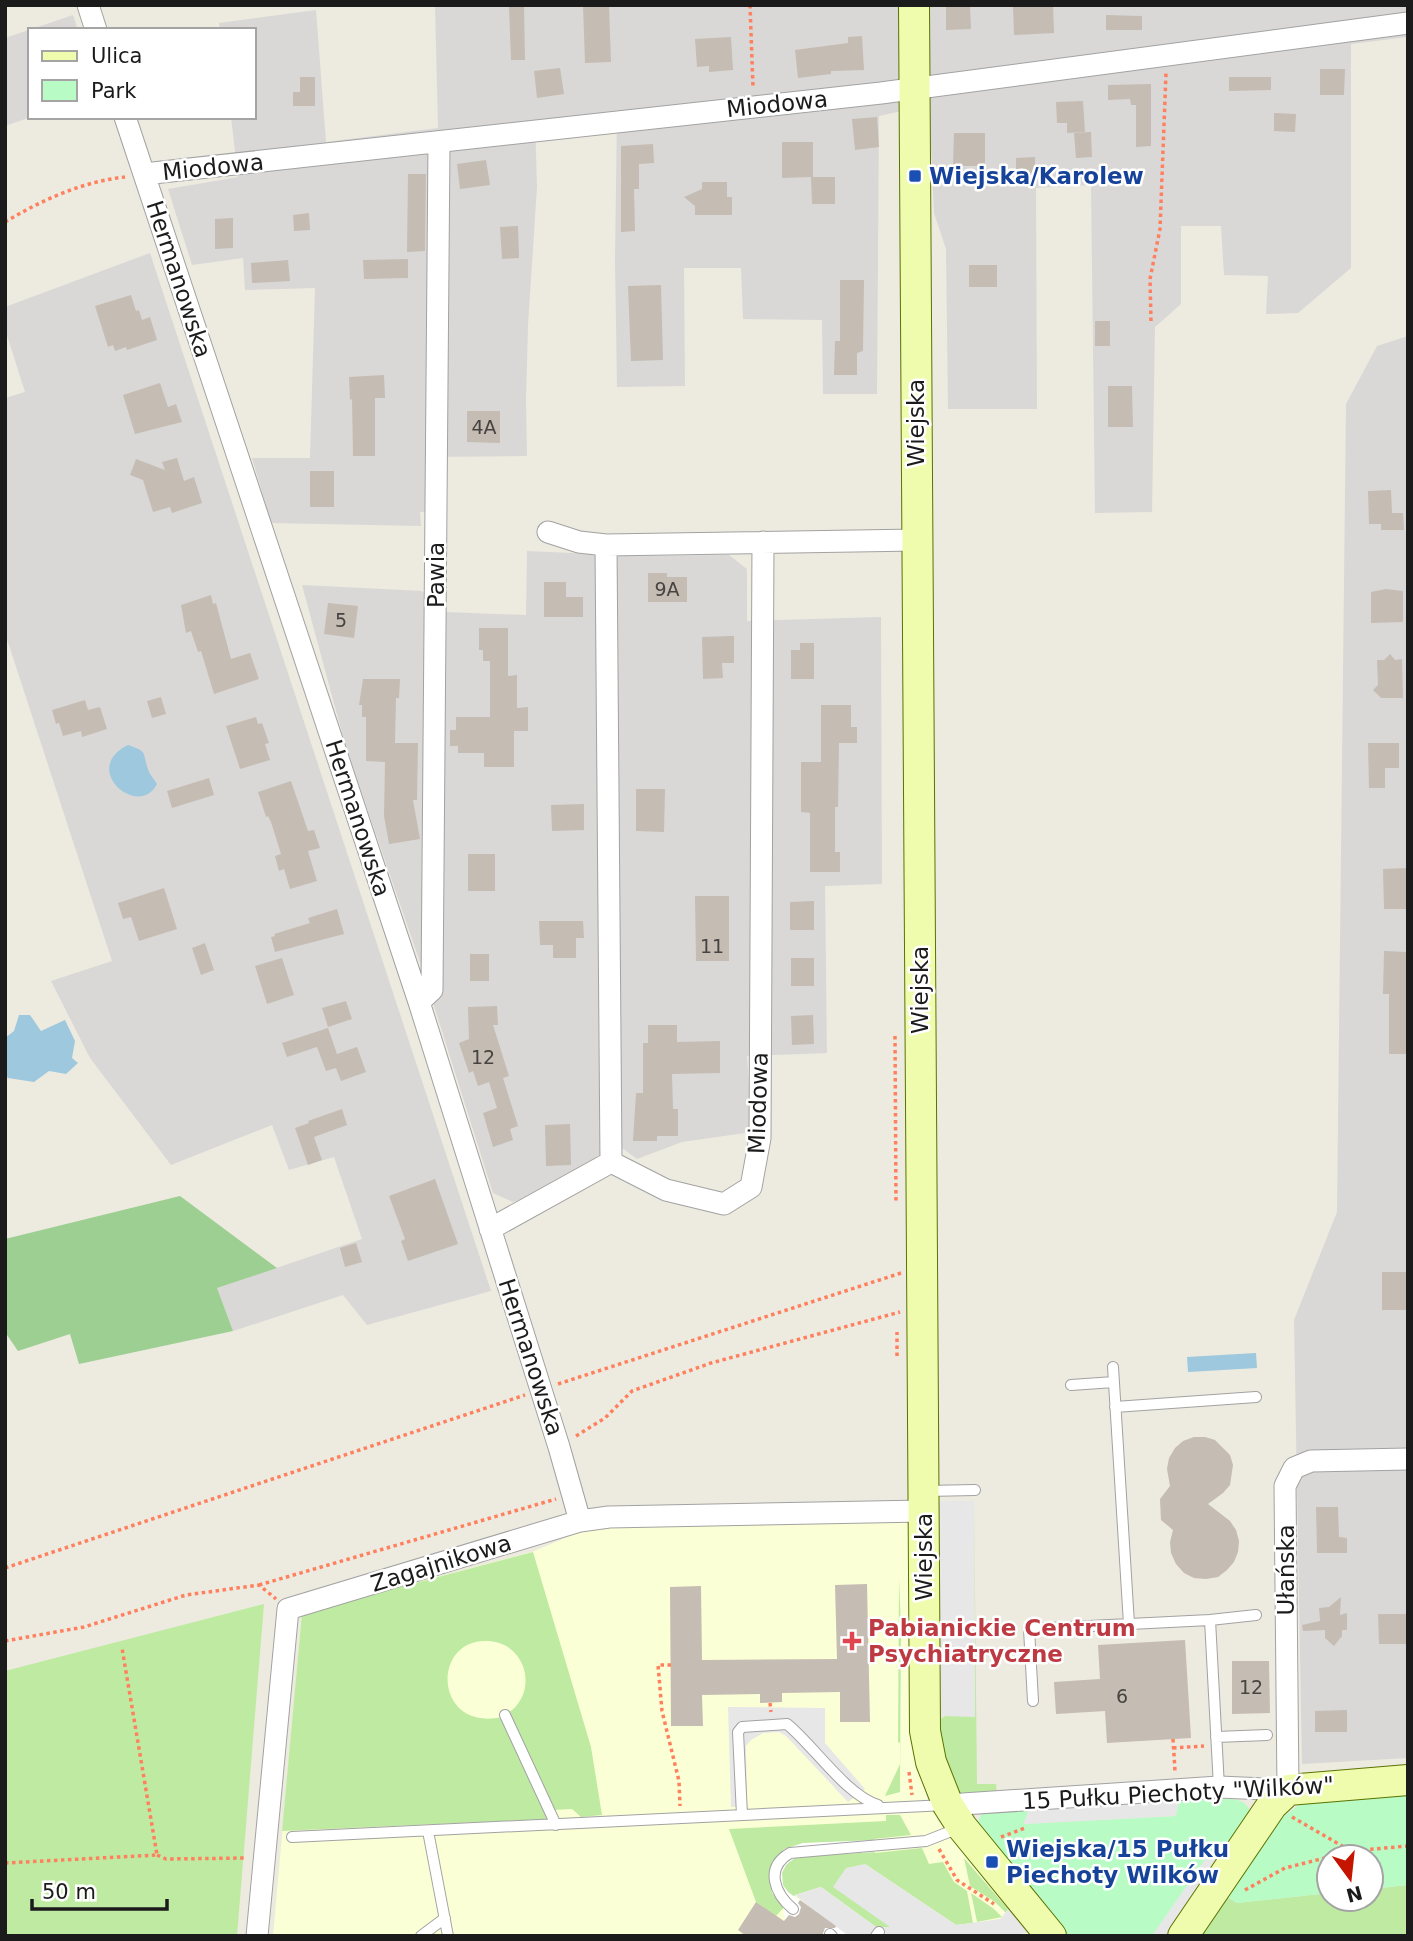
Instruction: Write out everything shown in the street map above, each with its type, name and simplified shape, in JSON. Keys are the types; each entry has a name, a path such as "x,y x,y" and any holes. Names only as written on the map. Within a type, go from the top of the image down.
{"street":[{"path":"88,5 95,28"},
{"name":"Wiejska","path":"914,5 925,1731 930,1762 955,1816 1051,1936"},
{"name":"Miodowa","path":"144,174 914,88 1408,23"},
{"name":"Hermanowska","path":"126,119 419,1002 580,1521"},
{"name":"Pawia","path":"419,1002 432,990 439,142"},
{"path":"548,532 579,542 606,545 916,540"},
{"name":"Miodowa","path":"611,1162 666,1190 724,1204 751,1187 760,1138 763,542"},
{"path":"490,1229 611,1162 606,545"},
{"name":"Ułańska","path":"1280,1798 1285,1486 1294,1468 1311,1461 1408,1459"},
{"name":"Zagajnikowa","path":"288,1609 580,1521 609,1517 924,1501"},
{"path":"257,1936 288,1609"},
{"name":"15 Pułku Piechoty \"Wilków\"","path":"955,1816 1176,1790 1219,1787 1280,1798 1408,1780"},
{"path":"1183,1936 1280,1798"}],"lane":[{"path":"1113,1367 1129,1624"},
{"path":"1071,1385 1114,1382"},
{"path":"1115,1406 1256,1397"},
{"path":"924,1501 975,1490"},
{"path":"1033,1701 1030,1629 1210,1620 1256,1615"},
{"path":"1210,1620 1219,1787"},
{"path":"505,1715 556,1825"},
{"path":"742,1815 737,1732 742,1727 787,1724 858,1795 884,1808"},
{"path":"1216,1741 1267,1735"},
{"path":"292,1837 884,1808 955,1816"},
{"path":"793,1909 776,1890 775,1875 783,1857 798,1852 926,1841 955,1816"},
{"path":"428,1831 448,1936"},
{"path":"421,1936 445,1918"}],"path":[{"path":"750,5 753,107"},
{"path":"1151,321 1150,279 1160,229 1167,54"},
{"path":"5,222 50,198 81,186 102,179 144,174"},
{"path":"5,1568 904,1272"},
{"path":"559,1447 605,1418 632,1391 711,1363 898,1313"},
{"path":"5,1641 84,1626 186,1595 259,1585 573,1494"},
{"path":"259,1585 288,1609"},
{"path":"122,1648 157,1855"},
{"path":"671,1665 658,1665 662,1711 679,1781 680,1819"},
{"path":"1173,1739 1176,1790"},
{"path":"1173,1748 1216,1741"},
{"path":"1280,1798 1339,1843"},
{"path":"995,1839 1025,1828"},
{"path":"1385,1848 1408,1846"},
{"path":"938,1848 957,1880 998,1909"},
{"path":"5,1863 157,1855 166,1858 264,1856"},
{"path":"1239,1897 1246,1888 1285,1868 1315,1860"}],"shaded area":[{"path":"435,5 1408,5 1408,37 1351,44 1351,268 1298,313 1266,314 1268,276 1224,275 1221,226 1181,226 1181,304 1155,327 1152,512 1095,513 1091,185 1036,188 1037,409 948,409 946,249 934,213 929,105 879,116 877,394 823,394 822,320 743,319 741,268 684,268 685,386 617,387 617,113 535,120 537,187 528,325 527,456 427,457 425,512 420,512 421,526 271,523 252,458 310,458 315,288 245,290 243,258 192,265 168,189 238,177 231,119 256,119 256,28 220,28 219,23 316,10 326,142 438,128"},
{"path":"73,15 77,28 35,28"},
{"path":"28,30 28,118 5,126 5,38"},
{"path":"150,253 491,1291 367,1325 343,1295 233,1331 217,1288 362,1239 334,1157 289,1170 272,1125 171,1165 90,1058 51,981 112,961 5,633 5,398 25,392 5,329 5,307"},
{"path":"1408,336 1408,1758 1302,1764 1294,1320 1337,1212 1346,404 1377,346"},
{"path":"527,551 641,556 729,555 747,569 747,621 881,617 882,884 825,886 827,1053 747,1056 752,1132 682,1142 637,1159 622,1148 597,1156 577,1180 513,1202 493,1193 423,971 345,744 302,585 422,591 444,612 526,615"},
{"path":"974,1501 975,1717 945,1716 937,1721 934,1503"},
{"path":"899,1521 911,1524 921,1772 927,1797 938,1821 1035,1936 273,1936 302,1613 532,1552 591,1527"},
{"path":"728,1707 825,1708 825,1743 865,1789 848,1802 786,1736 779,1732 763,1733 746,1746 747,1806 731,1807"},
{"path":"1179,1801 1176,1816 1023,1824 1030,1808"},
{"path":"1211,1851 1220,1856 1172,1936 1152,1936"},
{"path":"865,1864 956,1925 1000,1919 1010,1907 1032,1932 1009,1936 845,1936 795,1895 821,1887 876,1927 890,1927 833,1887 846,1868"}],"green space":[{"path":"180,1196 277,1268 217,1288 233,1331 79,1364 70,1334 18,1351 5,1332 5,1239"},
{"path":"974,1501 977,1784 996,1784 997,1795 959,1794 951,1788 937,1721 945,1716 975,1716"},
{"path":"533,1552 591,1747 602,1815 581,1817 572,1809 553,1810 508,1713 523,1695 526,1679 522,1664 508,1647 486,1641 468,1645 456,1655 449,1669 448,1684 453,1699 463,1711 480,1718 502,1717 548,1819 282,1831 302,1613"},
{"path":"899,1578 901,1627 900,1792 885,1796 900,1764"},
{"path":"264,1604 237,1936 5,1936 5,1671"},
{"path":"1408,1789 1408,1885 1385,1887 1385,1843 1315,1843 1315,1895 1237,1903 1224,1895 1280,1819 1304,1801"},
{"path":"1220,1799 1242,1802 1251,1812 1220,1856 1211,1851 1152,1936 1066,1936 977,1824 981,1815 990,1811 1030,1808 1024,1824 1175,1816 1179,1801"},
{"path":"886,1815 900,1815 911,1835 874,1839 875,1853 922,1848 929,1864 943,1862 954,1882 967,1891 973,1923 956,1925 865,1864 890,1927 876,1927 821,1887 795,1895 776,1916 756,1902 729,1829 886,1821"},
{"path":"964,1858 1008,1909 1006,1913 995,1902 970,1886"},
{"path":"1408,1885 1408,1936 1201,1936 1206,1929 1202,1926 1224,1895 1237,1903 1315,1895 1315,1913 1385,1913 1385,1887"},
{"path":"971,1893 994,1909 1002,1917 977,1922"}],"water":[{"path":"128,745 144,754 149,771 157,784 149,794 127,794 117,787 111,777 109,766 114,755"},
{"path":"19,1015 30,1015 41,1031 65,1020 75,1041 72,1058 78,1063 66,1074 49,1071 34,1082 8,1078 5,1075 5,1038 14,1031"},
{"path":"1256,1353 1257,1368 1188,1372 1187,1357"}],"pier":[{"path":"875,1840 876,1852 796,1857 786,1865 782,1873 783,1885 788,1892 849,1936 806,1936 785,1921 784,1906 772,1893 769,1878 773,1862 784,1849 803,1843"}],"building":[{"path":"509,5 524,5 525,60 511,60"},
{"path":"583,5 609,5 611,62 585,63"},
{"path":"946,5 970,5 971,29 946,30"},
{"path":"1013,5 1053,5 1054,33 1014,35"},
{"path":"1106,15 1142,16 1142,30 1106,30"},
{"path":"862,36 864,70 831,71 831,74 798,78 795,50 848,43 848,37"},
{"path":"731,37 733,70 709,72 709,66 697,67 695,39"},
{"path":"560,68 564,94 537,98 534,71"},
{"path":"1320,69 1345,69 1344,95 1320,95"},
{"path":"300,77 315,77 315,106 293,106 293,92 300,92"},
{"path":"1229,77 1271,77 1271,90 1229,91"},
{"path":"1151,84 1151,146 1136,147 1136,105 1131,105 1130,99 1108,100 1108,85"},
{"path":"1083,101 1085,132 1067,133 1067,123 1057,123 1056,102"},
{"path":"1274,113 1296,114 1295,132 1274,131"},
{"path":"877,117 879,147 855,150 852,119"},
{"path":"1091,132 1092,157 1076,158 1074,133"},
{"path":"954,133 985,133 985,166 953,166"},
{"path":"782,142 813,142 813,177 835,177 835,204 812,204 811,177 782,178"},
{"path":"653,144 654,163 639,164 639,189 634,189 635,231 621,232 621,146"},
{"path":"1035,157 1035,176 1016,176 1016,158"},
{"path":"486,160 490,185 460,189 457,164"},
{"path":"408,174 426,174 425,251 407,252"},
{"path":"702,182 727,182 727,197 732,197 732,215 695,215 695,206 684,197 702,189"},
{"path":"309,213 310,230 294,231 293,215"},
{"path":"233,218 233,248 215,249 215,219"},
{"path":"518,226 519,258 502,259 500,227"},
{"path":"408,259 408,278 364,279 363,260"},
{"path":"288,260 290,281 252,283 251,263"},
{"path":"969,265 997,265 997,287 969,287"},
{"path":"840,280 864,280 863,351 857,353 857,375 834,375 835,341 840,341"},
{"path":"661,285 663,360 631,361 628,286"},
{"path":"131,295 142,320 150,317 157,340 115,351 113,345 108,347 95,306"},
{"path":"1095,321 1110,321 1110,346 1095,346"},
{"path":"384,375 385,398 375,398 375,456 353,456 349,377"},
{"path":"160,383 168,407 176,404 182,422 135,434 123,395"},
{"path":"1108,386 1132,386 1133,427 1108,427"},
{"path":"467,411 500,411 500,443 467,442"},
{"path":"177,458 184,481 194,477 202,503 172,513 170,507 153,512 143,480 130,475 136,459 165,470 162,462"},
{"path":"310,471 334,471 334,507 310,507"},
{"path":"1391,490 1392,513 1403,513 1404,530 1381,530 1381,524 1369,524 1368,491"},
{"path":"648,573 687,577 687,602 648,602"},
{"path":"544,582 566,582 566,597 583,597 583,617 544,617"},
{"path":"1386,589 1403,591 1403,622 1371,623 1371,592"},
{"path":"211,595 213,604 216,603 231,659 250,653 259,679 214,694 201,651 198,652 191,631 186,633 181,605"},
{"path":"328,603 358,606 354,638 324,634"},
{"path":"479,628 508,628 508,676 517,675 517,708 528,707 528,731 514,731 514,767 484,767 484,753 458,753 458,746 450,746 450,730 456,730 456,717 490,717 490,661 483,661 483,650 479,650"},
{"path":"734,636 734,663 722,663 723,678 703,679 702,637"},
{"path":"800,643 814,643 814,679 791,679 791,650 800,650"},
{"path":"1390,654 1395,660 1402,659 1403,698 1381,698 1373,690 1378,685 1377,660 1384,660"},
{"path":"363,679 400,679 399,698 396,698 395,743 418,743 417,800 413,800 420,839 389,844 384,816 385,762 366,761 366,717 362,717 362,705 359,705"},
{"path":"161,697 166,714 152,718 147,701"},
{"path":"85,700 88,710 100,707 107,729 82,737 81,731 63,736 52,710"},
{"path":"821,705 851,705 851,727 857,727 857,743 839,743 835,852 840,852 840,872 810,872 810,813 801,812 801,762 821,762"},
{"path":"256,717 258,724 262,723 269,743 265,744 270,760 240,769 226,726"},
{"path":"1368,743 1399,743 1399,768 1385,768 1385,788 1369,788"},
{"path":"209,778 214,795 172,808 167,791"},
{"path":"291,781 308,831 314,830 320,848 308,851 317,881 290,889 284,869 279,871 275,856 281,854 258,792"},
{"path":"636,789 665,789 664,832 636,831"},
{"path":"584,804 584,830 552,831 551,805"},
{"path":"468,854 495,854 495,891 468,891"},
{"path":"1408,868 1408,909 1384,909 1383,869"},
{"path":"164,888 177,929 139,941 131,917 123,919 118,903"},
{"path":"695,896 729,896 729,961 696,961"},
{"path":"814,901 814,930 790,930 790,902"},
{"path":"337,909 344,934 275,952 271,937 275,936 274,934 310,923 308,918"},
{"path":"539,921 583,921 584,938 576,938 576,958 553,958 553,945 540,945"},
{"path":"205,943 214,970 201,975 192,948"},
{"path":"1384,951 1408,952 1408,1054 1389,1054 1389,994 1383,994"},
{"path":"470,954 489,954 489,981 470,981"},
{"path":"282,958 294,995 267,1004 255,966"},
{"path":"791,958 814,958 814,986 791,986"},
{"path":"346,1001 352,1019 328,1027 322,1008"},
{"path":"497,1006 498,1025 493,1025 509,1076 503,1078 518,1126 510,1129 513,1140 493,1147 483,1113 497,1108 489,1082 478,1086 473,1071 469,1073 459,1043 469,1039 468,1007"},
{"path":"813,1015 814,1044 792,1045 791,1016"},
{"path":"648,1025 677,1025 677,1042 720,1041 720,1073 672,1074 673,1109 678,1109 678,1136 657,1136 657,1141 633,1141 636,1093 643,1093 643,1043 648,1043"},
{"path":"328,1028 337,1054 357,1047 366,1072 341,1081 336,1068 326,1071 317,1047 287,1057 282,1043"},
{"path":"342,1109 347,1125 314,1137 322,1160 308,1165 295,1128"},
{"path":"570,1124 571,1165 546,1166 545,1125"},
{"path":"435,1179 458,1244 408,1261 401,1241 405,1239 389,1196"},
{"path":"356,1243 362,1262 345,1267 340,1248"},
{"path":"1382,1272 1408,1272 1408,1310 1382,1310"},
{"path":"1194,1437 1215,1440 1230,1455 1233,1465 1230,1485 1208,1504 1230,1521 1236,1530 1238,1552 1227,1570 1218,1577 1206,1579 1194,1578 1184,1573 1176,1564 1170,1542 1173,1530 1161,1520 1160,1499 1170,1486 1167,1469 1169,1458 1183,1441"},
{"path":"1316,1507 1338,1507 1339,1537 1347,1538 1347,1553 1317,1553"},
{"name":"Pabianickie Centrum Psychiatryczne","path":"867,1584 870,1722 840,1722 840,1692 782,1693 782,1702 760,1703 760,1694 702,1695 703,1726 671,1726 670,1587 701,1586 702,1660 837,1659 835,1585"},
{"path":"1341,1597 1340,1615 1347,1613 1347,1630 1342,1630 1342,1636 1334,1646 1325,1638 1325,1630 1303,1631 1302,1625 1320,1621 1319,1608 1329,1607"},
{"path":"1378,1614 1406,1614 1406,1644 1379,1644"},
{"path":"1185,1640 1191,1738 1107,1743 1105,1711 1056,1714 1054,1682 1100,1679 1098,1645"},
{"path":"1232,1661 1269,1661 1270,1713 1232,1714"},
{"path":"1347,1710 1347,1732 1315,1732 1315,1711"},
{"path":"800,1900 836,1926 835,1928 825,1928 822,1936 746,1936 738,1930 756,1902 784,1921 789,1915 795,1917 799,1914"}],"place":[{"name":"Wiejska/Karolew","path":"915,176"},
{"name":"Pabianickie Centrum Psychiatryczne","path":"852,1641"},
{"name":"Wiejska/15 Pułku Piechoty Wilków","path":"992,1862"}]}
